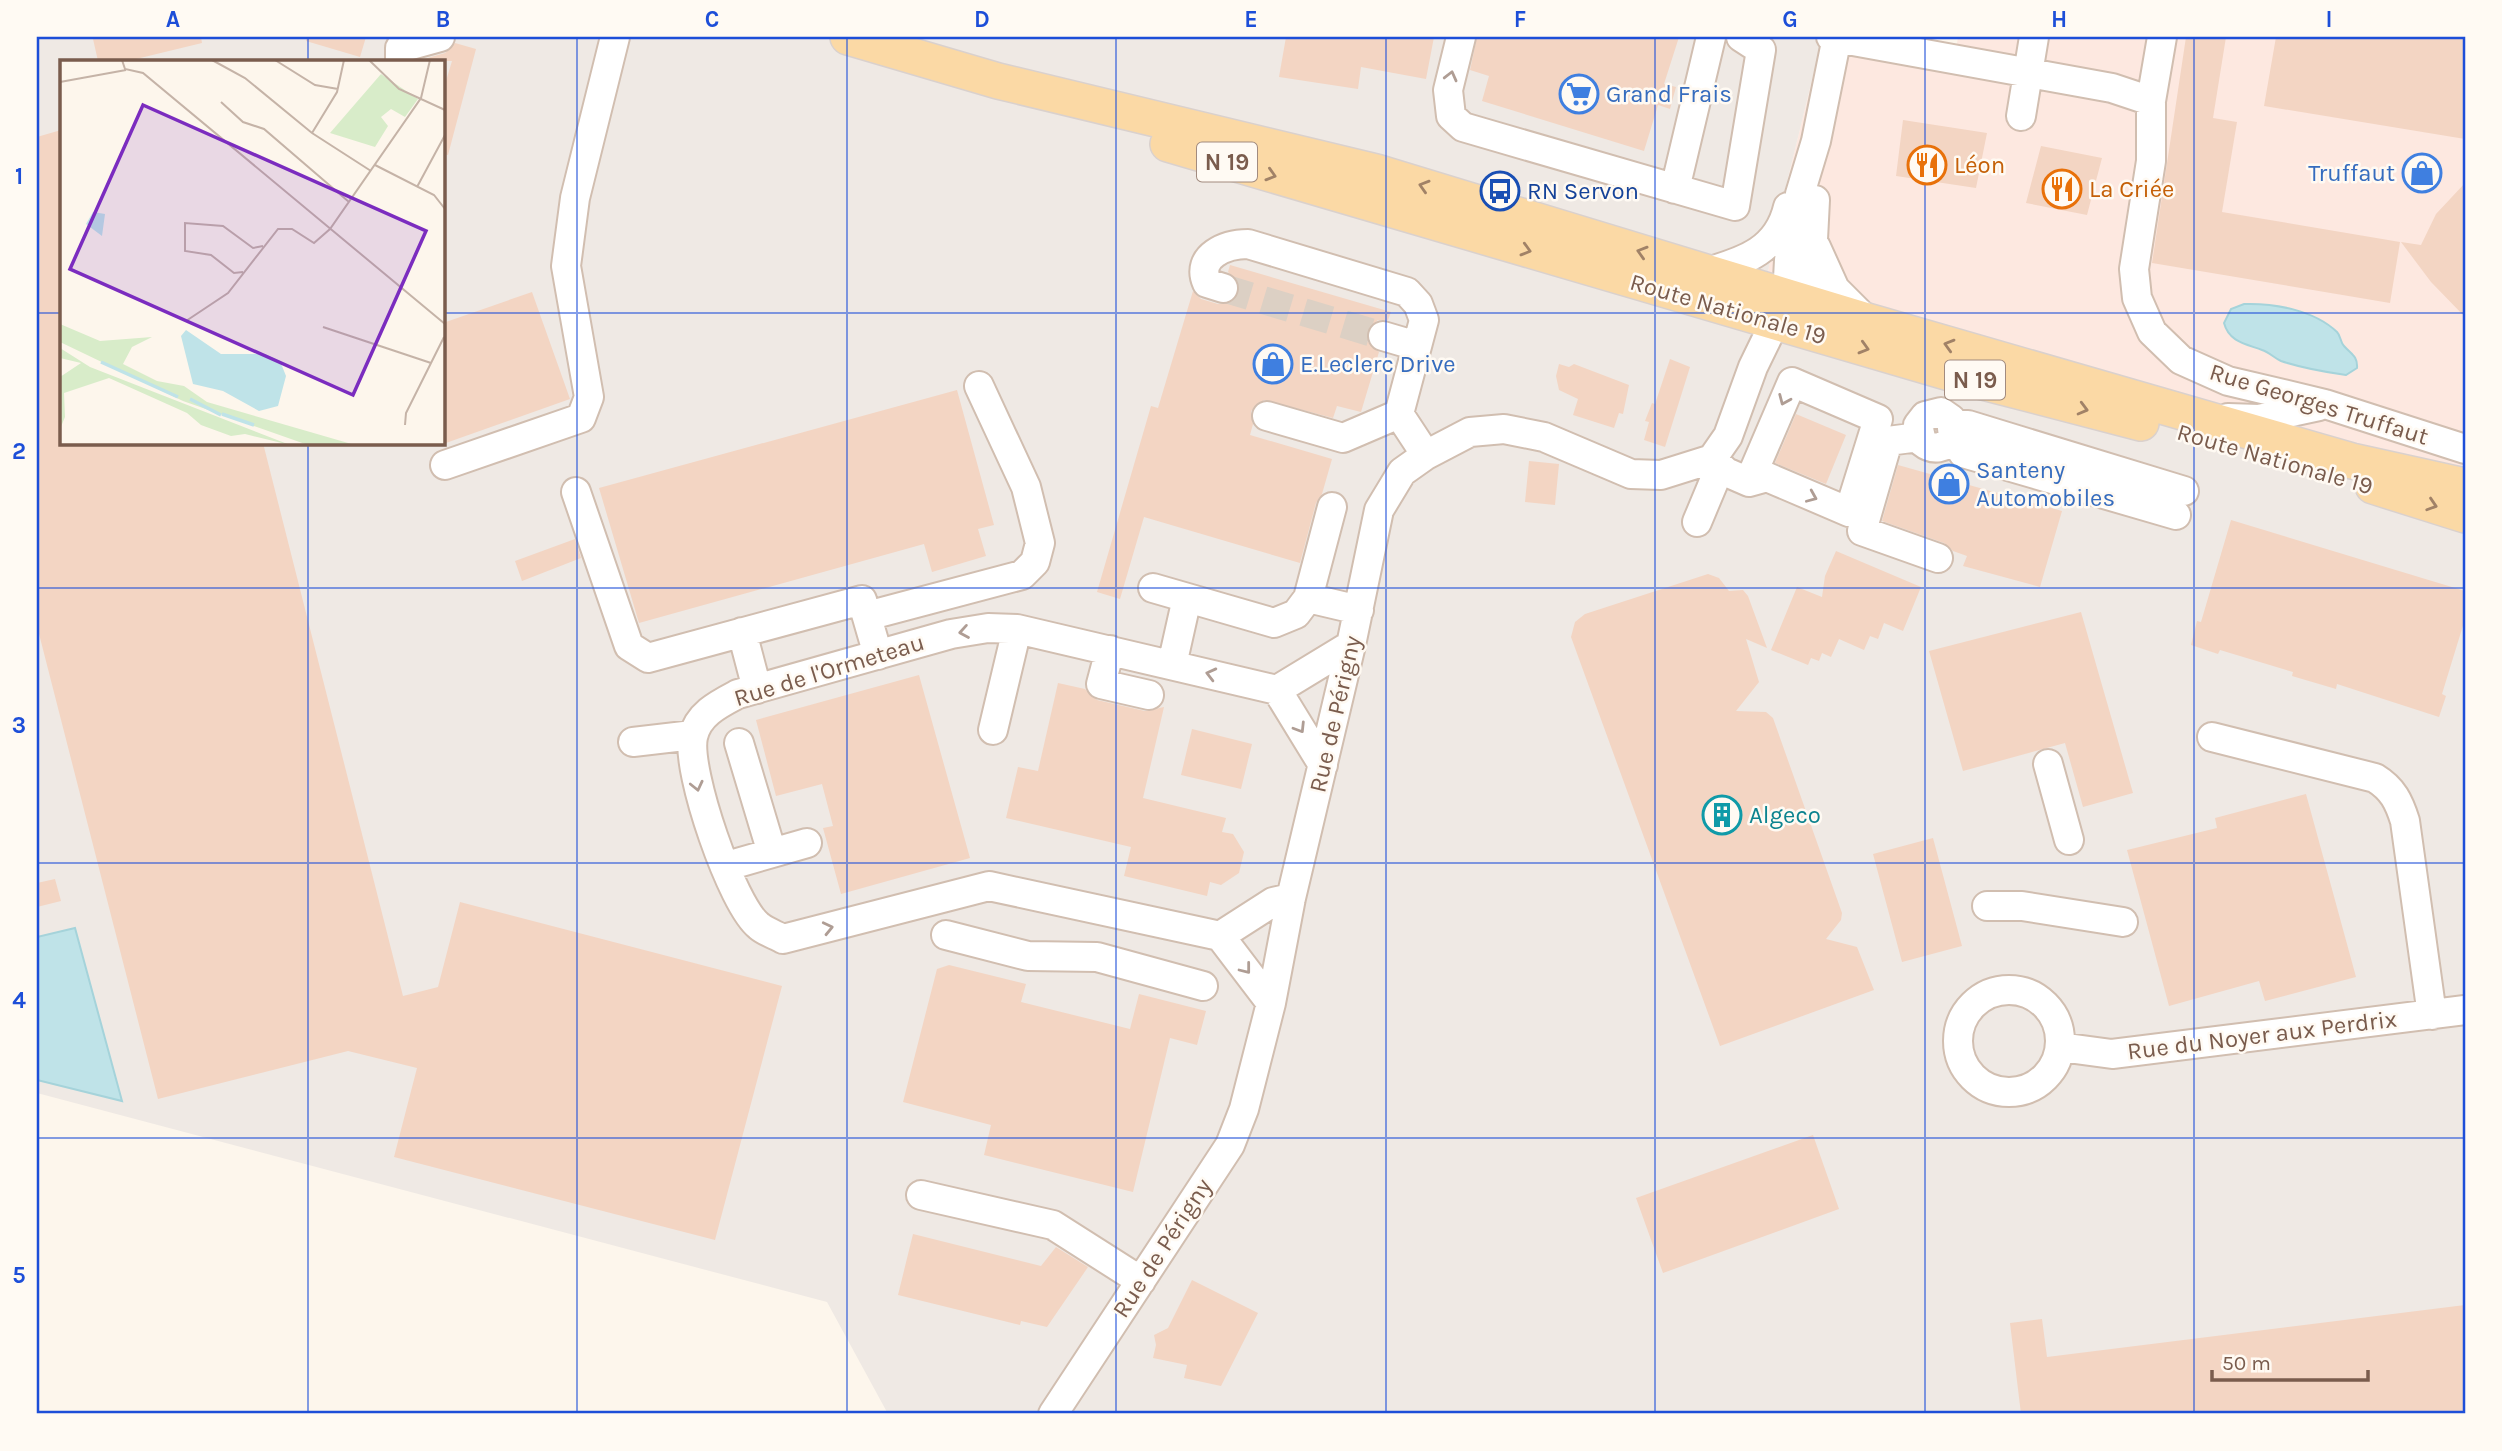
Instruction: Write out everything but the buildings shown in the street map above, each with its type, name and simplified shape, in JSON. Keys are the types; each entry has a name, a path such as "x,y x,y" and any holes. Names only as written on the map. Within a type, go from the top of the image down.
{"main road":[{"name":"Route Nationale 19","path":"848,37 998,81 1376,172 1707,272 1781,309 1867,321 2352,460 2465,486"},
{"name":"Route Nationale 19","path":"998,81 1115,128 1781,309 1960,376 2261,453 2465,515"}],"street":[{"path":"400,60 400,48 440,37"},
{"path":"445,466 581,418 589,397 566,266 575,198 615,37"},
{"path":"1461,37 1448,90 1451,116 1463,127 1735,206 1761,50 1741,37"},
{"path":"1675,189 1711,37"},
{"path":"2021,116 2034,37"},
{"name":"Rue Georges Truffaut","path":"2162,37 2151,101 2151,161 2134,269 2137,298 2152,332 2181,360 2228,381 2325,404 2465,449"},
{"path":"1697,522 1715,479 1713,459 1728,436 1753,367 1781,309 1800,194 1816,141 1835,38 2112,88 2151,101"},
{"path":"1781,309 1811,279 1816,141"},
{"path":"1707,272 1739,263 1777,236 1786,216 1797,171 1816,141"},
{"path":"1813,234 1826,275 1835,289 1867,321"},
{"path":"1223,288 1207,283 1204,265 1210,256 1237,244 1248,244 1407,292 1418,304 1424,320 1399,414 1426,455"},
{"path":"1384,336 1417,346"},
{"path":"1951,426 1960,376"},
{"path":"1713,459 1726,472 1749,482 1767,477 1849,512 1878,419 1792,382 1749,482"},
{"path":"867,616 1022,575 1035,562 1040,543 1026,487 979,386"},
{"path":"2203,417 2259,419 2325,404"},
{"path":"1938,558 1862,531 1888,441 1919,437 1918,425 1925,416 1935,412 1951,426 1964,453 2180,503"},
{"path":"1267,416 1343,438 1399,414"},
{"name":"Rue de Périgny","path":"1053,1414 1230,1145 1244,1109 1271,1003 1291,898 1359,610 1379,510 1402,472 1426,455 1470,432 1504,429 1544,437 1631,474 1661,475 1713,459"},
{"path":"576,492 629,646 648,658 862,600 878,655"},
{"path":"1153,588 1274,623 1296,614 1308,598 1332,507"},
{"path":"1172,665 1187,598"},
{"path":"1308,598 1359,610"},
{"name":"Rue de l'Ormeteau","path":"693,734 709,709 738,694 951,634 988,628 1017,629 1277,690"},
{"path":"993,730 1017,629"},
{"path":"742,632 757,688"},
{"path":"1323,765 1277,690 1351,645"},
{"path":"1110,650 1101,684 1149,695"},
{"path":"633,742 693,734 691,763 700,800 740,900 758,926 783,939 989,886 1220,936 1271,1003"},
{"path":"2212,737 2375,778 2388,786 2399,803 2405,821 2432,1015"},
{"path":"739,743 772,853"},
{"path":"2048,764 2069,840"},
{"path":"727,866 807,843"},
{"path":"1220,936 1273,901 1291,898"},
{"path":"1987,906 2022,906 2123,922"},
{"path":"1097,957 1108,912"},
{"path":"946,935 1028,956 1097,957 1203,986"},
{"name":"Rue du Noyer aux Perdrix","path":"2060,1047 2112,1054 2465,1010"},
{"path":"921,1195 1053,1225 1141,1281"}],"shaded area":[{"path":"37,37 1811,37 1821,43 1778,219 1767,277 2465,498 2465,1414 888,1414 827,1302 37,1093"},
{"path":"1811,37 1874,37 1956,50 1958,37 2465,37 2465,498 1767,277 1778,219 1821,43"}],"water":[{"path":"2244,304 2293,309 2328,324 2355,358 2357,368 2346,375 2305,368 2281,361 2265,351 2239,341 2230,334 2224,323 2231,309"},
{"path":"75,928 122,1101 37,1080 37,937"}],"tunnel":[{"path":"1223,288 1383,336"}],"place":[{"name":"Grand Frais","path":"1579,94"},
{"name":"Léon","path":"1927,165"},
{"name":"Truffaut","path":"2422,173"},
{"name":"La Criée","path":"2062,189"},
{"name":"RN Servon","path":"1500,191"},
{"name":"E.Leclerc Drive","path":"1273,364"},
{"name":"Santeny Automobiles","path":"1949,484"},
{"name":"Algeco","path":"1722,815"}]}
